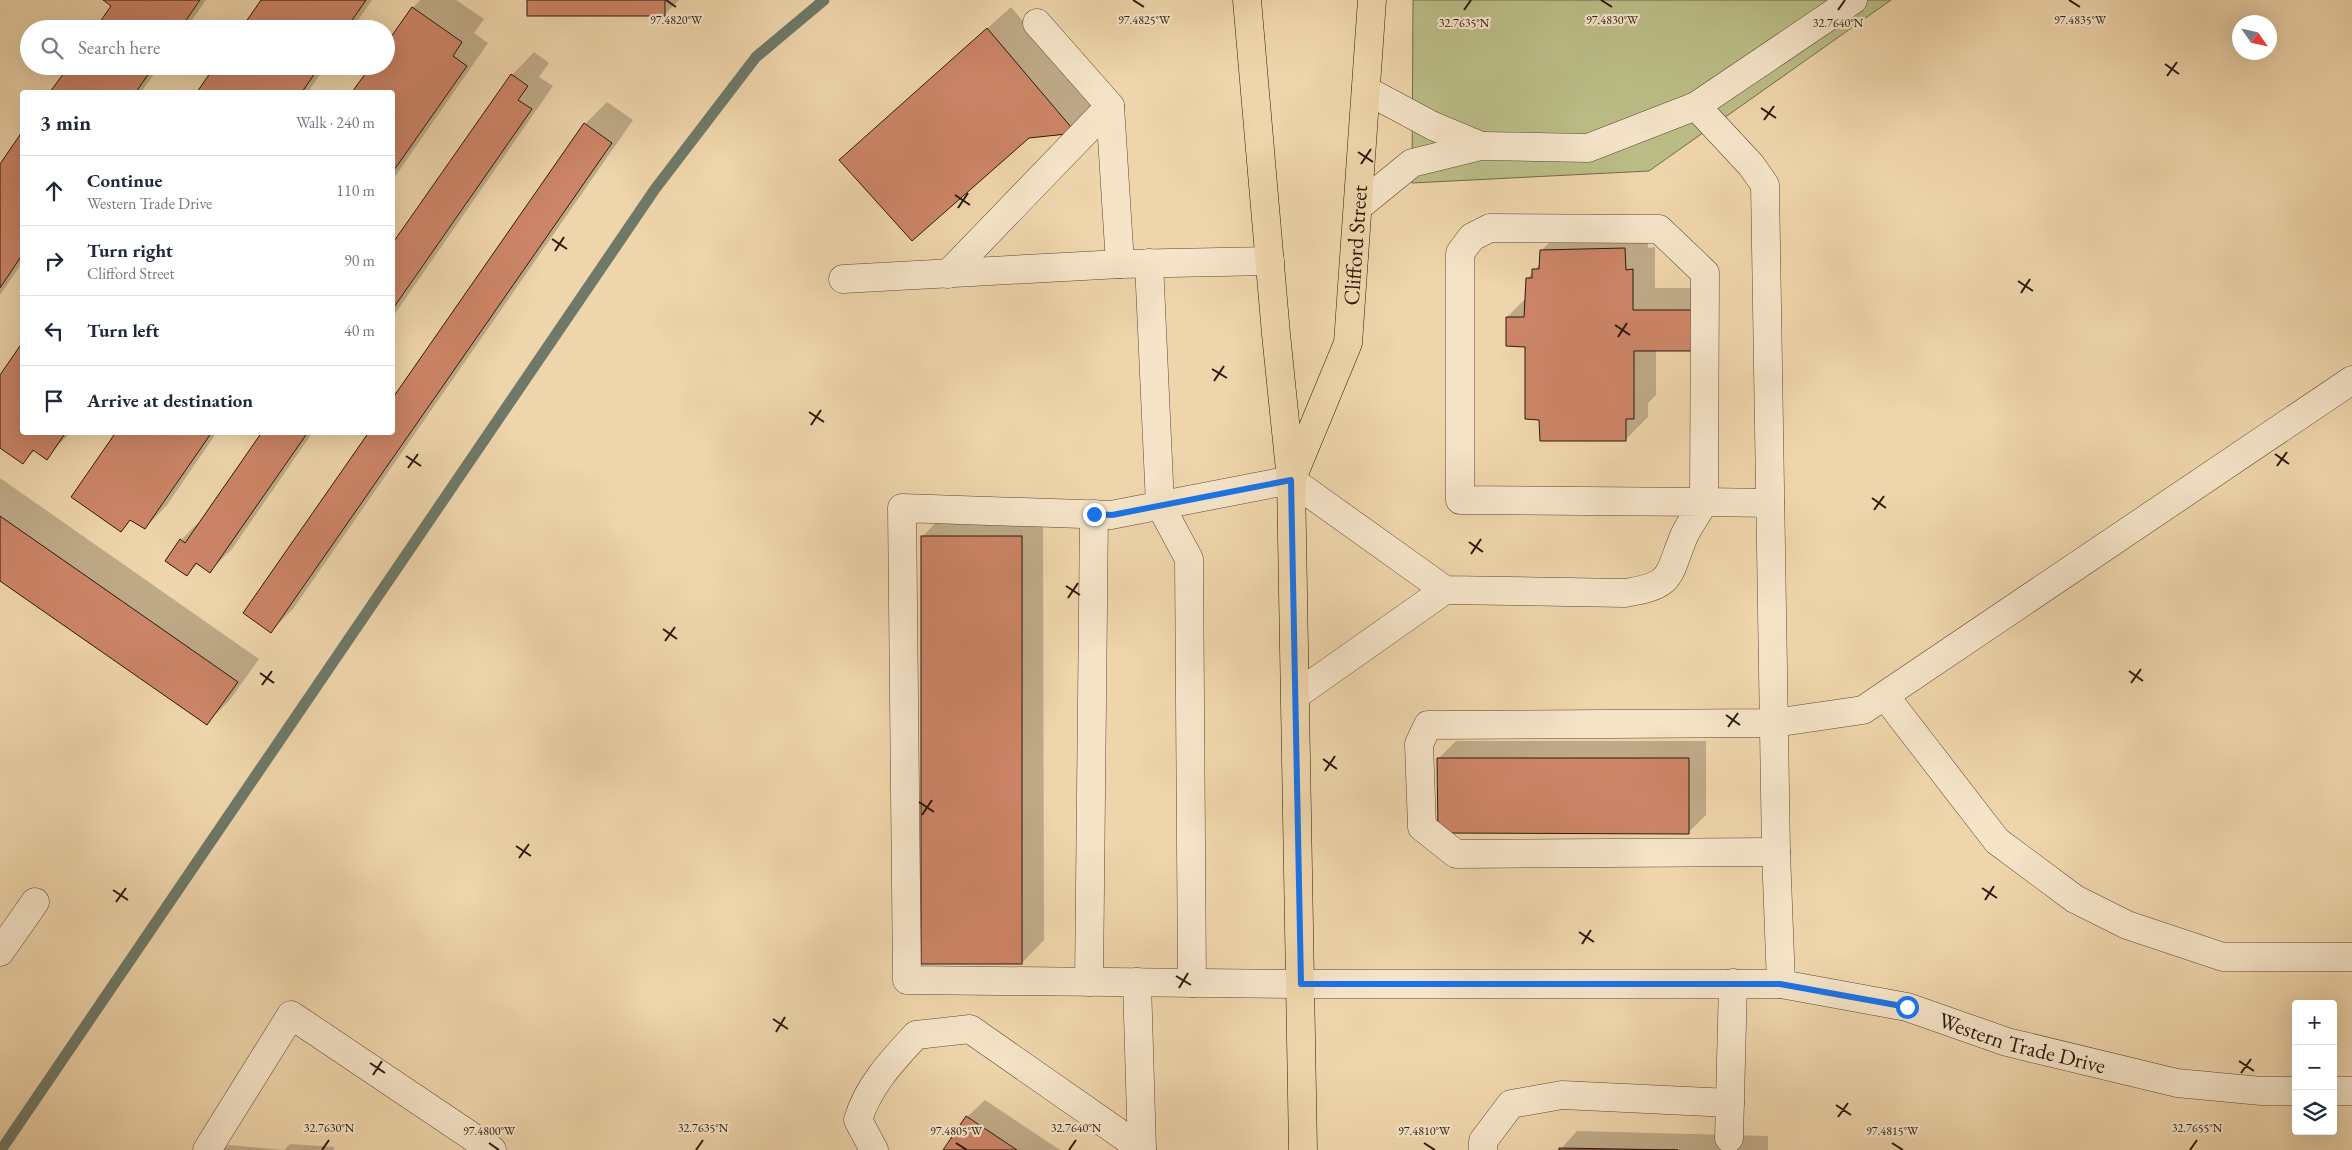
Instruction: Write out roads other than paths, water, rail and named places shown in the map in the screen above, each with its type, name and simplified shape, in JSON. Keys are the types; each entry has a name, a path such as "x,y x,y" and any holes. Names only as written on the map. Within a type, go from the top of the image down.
{"main road":[{"name":"Clifford Street","path":"1247,0 1291,480 1303,1150"},
{"name":"Clifford Street","path":"1291,480 1348,343 1372,0"}],"street":[{"path":"1358,207 1412,163 1481,146 1588,148 1696,106 1853,0"},
{"path":"1037,23 1110,106 1120,264"},
{"path":"1366,90 1433,126 1481,146"},
{"path":"948,274 1110,106"},
{"path":"1696,106 1751,166 1765,185 1776,852 1780,984"},
{"path":"1089,982 1094,514 1112,515 1291,480 1445,590 1625,593 1651,589 1664,580 1674,566 1684,536 1704,502 1705,273 1659,229 1490,228 1472,237 1460,252 1460,500 1704,502 1770,503"},
{"path":"843,279 1120,264 1270,261"},
{"path":"1149,263 1160,505 1190,558 1192,983"},
{"path":"1776,852 1456,854 1422,827 1419,744 1428,725 1774,723 1863,710 2352,380"},
{"name":"Western Trade Drive","path":"1094,514 902,508 907,980 1301,984 1780,984 1907,1007 2007,1042 2177,1083 2261,1091 2292,1091"},
{"path":"1296,694 1445,590"},
{"path":"1885,696 1997,841 2075,900 2126,925 2223,956 2352,957"},
{"path":"0,952 35,902"},
{"path":"1137,982 1142,1149"},
{"path":"1730,1138 1733,983"},
{"path":"206,1150 291,1015 492,1150"},
{"path":"874,1150 858,1120 864,1101 889,1064 916,1035 970,1029 1142,1149"},
{"path":"2337,1091 2352,1091"},
{"path":"1483,1150 1483,1141 1511,1104 1562,1095 1730,1102"}],"waterway":[{"path":"1,1150 655,189 756,57 824,0"}]}
